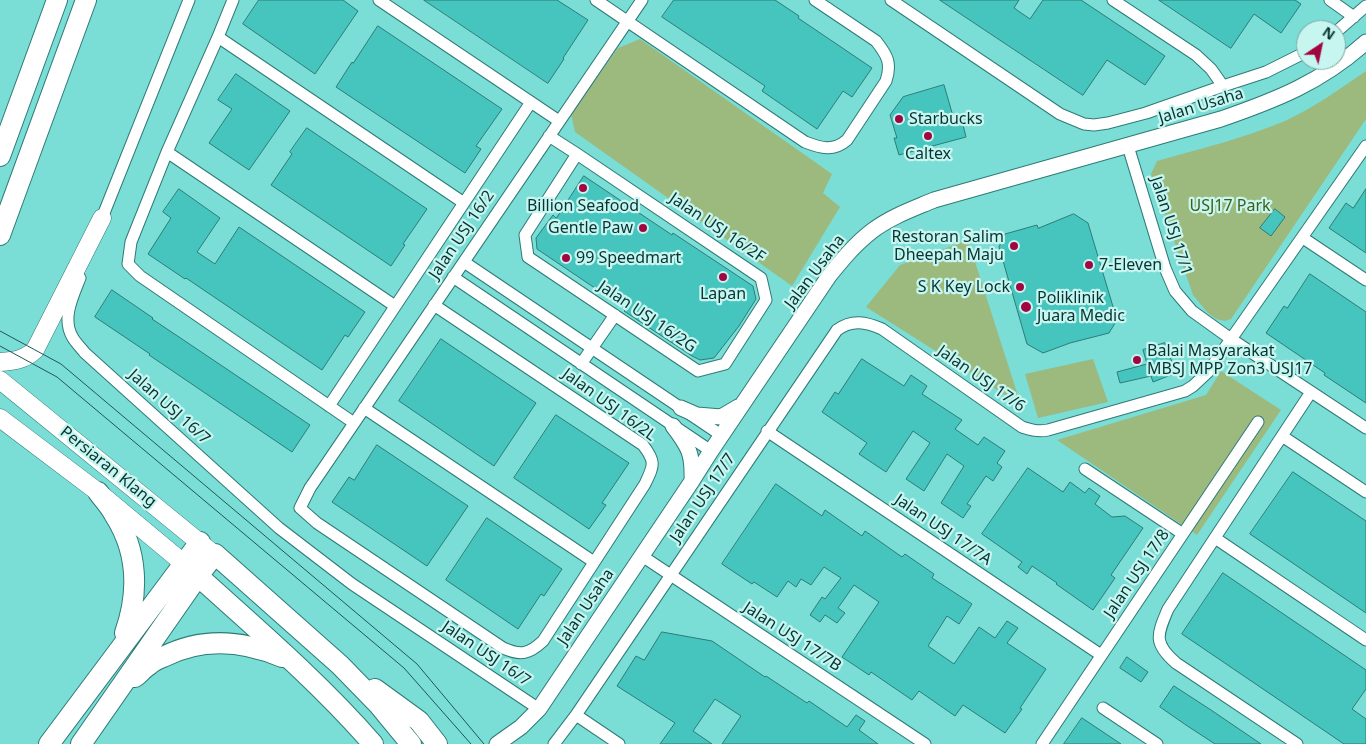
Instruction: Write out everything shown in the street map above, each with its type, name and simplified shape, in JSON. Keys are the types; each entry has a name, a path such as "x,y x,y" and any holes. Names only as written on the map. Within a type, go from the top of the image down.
{"highway":[{"path":"0,156 58,0"},
{"path":"0,235 86,0"},
{"path":"98,492 114,513 126,537 133,563 135,589 131,616 122,641 108,664"},
{"path":"81,744 117,693 191,570 207,548 340,665 378,704 411,744"},
{"path":"191,570 293,662 356,724 373,744"},
{"path":"49,744 108,664 191,570"},
{"path":"117,693 151,663 174,651 199,644 226,642 252,646 293,662"},
{"path":"340,665 419,721 437,744"}],"main road":[{"path":"0,362 18,360 28,356 35,350 102,218"},
{"name":"Persiaran Klang","path":"0,380 207,548"},
{"name":"Persiaran Klang","path":"0,418 98,492 191,570"}],"street":[{"name":"Jalan USJ 16/7","path":"189,0 102,218 69,307 67,325 72,337 85,353 279,528 352,584 539,709"},
{"path":"233,0 130,242 128,264 140,276 354,424"},
{"path":"379,0 559,121"},
{"path":"596,0 805,142 833,149 847,140 886,81 889,71 888,60 876,41 815,0"},
{"name":"Jalan USJ 16/2","path":"537,647 521,654 503,648 317,523 300,508 310,488 642,0"},
{"path":"891,0 1060,114 1084,124 1108,123 1146,113 1266,72 1296,57"},
{"path":"1113,0 1196,55 1211,69 1223,86"},
{"path":"1330,0 1354,17"},
{"path":"1346,24 1366,6"},
{"path":"218,37 464,203"},
{"name":"Jalan Usaha","path":"497,744 521,727 539,709 829,276 851,250 873,230 901,214 934,200 1222,119 1267,103 1328,73 1366,42"},
{"name":"Jalan USJ 16/2","path":"329,406 530,102"},
{"name":"Jalan USJ 16/2F","path":"549,136 761,278 766,300 725,364 698,371"},
{"name":"Jalan USJ 17/1","path":"1128,146 1165,268 1176,291 1192,311 1366,428"},
{"name":"Jalan USJ 17/6","path":"872,324 882,329 1022,427 1039,431 1185,391 1208,372 1366,146"},
{"path":"167,152 395,306"},
{"name":"Jalan USJ 16/2G","path":"577,154 525,235 528,257 698,371"},
{"path":"1302,238 1366,280"},
{"path":"464,262 721,435"},
{"path":"453,277 711,451"},
{"name":"Jalan USJ 16/2L","path":"434,305 643,445 651,456 653,468 645,484 543,641 537,647"},
{"path":"581,364 614,315"},
{"name":"Jalan USJ 17/7","path":"576,715 837,330 845,324 862,322 872,324"},
{"path":"1297,744 1176,663 1160,646 1159,630 1168,609 1311,392"},
{"path":"681,408 697,415 721,417 742,405"},
{"path":"364,408 594,562"},
{"name":"Jalan USJ 17/8","path":"1042,744 1258,422"},
{"path":"673,426 686,442 690,453 692,481"},
{"name":"Jalan USJ 17/7A","path":"767,432 1102,655"},
{"path":"1282,436 1366,492"},
{"path":"1085,469 1183,534"},
{"path":"1215,538 1366,640"},
{"name":"Jalan USJ 17/7B","path":"642,556 925,744"},
{"path":"1103,708 1157,744"},
{"path":"554,744 576,715 619,744"}],"green space":[{"path":"640,39 832,174 823,193 840,207 792,286 575,132 571,114 618,48"},
{"name":"USJ17 Park","path":"1366,71 1366,119 1231,319 1225,321 1216,319 1207,312 1193,295 1151,174 1157,161 1238,138 1285,121 1316,104"},
{"path":"968,240 1021,405 866,307 900,265"},
{"path":"1093,359 1108,402 1038,418 1025,374"},
{"path":"1221,371 1281,410 1197,535 1057,440 1206,395"}],"building":[{"path":"259,0 343,0 358,11 315,74 243,24"},
{"path":"424,0 557,0 588,20 548,83"},
{"path":"674,0 775,0 799,16 798,18 872,68 852,97 843,91 817,129 762,91 765,86 662,17"},
{"path":"940,0 1019,0 1014,8 1030,19 1043,0 1081,0 1165,56 1145,85 1107,60 1083,95"},
{"path":"1159,0 1295,0 1301,4 1281,33 1254,14 1231,48"},
{"path":"378,26 502,109 476,146 481,149 465,173 336,87"},
{"path":"236,74 290,111 249,170 209,143 232,109 218,100"},
{"path":"944,85 955,123 962,121 966,137 899,155 894,138 897,138 890,115 903,97"},
{"path":"307,128 427,209 403,244 405,245 391,266 271,185 292,154 290,152"},
{"path":"584,176 753,286 756,299 739,326 714,358 700,360 692,356 624,311 626,309 537,249 536,238 553,215 556,218"},
{"path":"179,189 220,218 197,252 215,264 239,227 365,312 348,337 345,335 322,370 148,254 171,218 163,212"},
{"path":"1366,189 1366,253 1329,228 1346,203 1353,208"},
{"path":"1275,209 1285,217 1271,236 1260,228"},
{"path":"1074,214 1088,223 1117,320 1109,333 1070,343 1043,353 1027,344 999,247 1005,234 1037,225 1038,228"},
{"path":"1310,274 1366,312 1366,403 1266,333 1284,306 1287,308"},
{"path":"112,290 310,425 292,452 95,317"},
{"path":"441,339 536,403 494,466 399,401"},
{"path":"1165,343 1176,373 1153,382 1151,376 1120,383 1117,372 1147,364 1143,350"},
{"path":"862,359 904,386 911,375 927,386 922,394 962,420 955,429 978,445 984,437 1005,451 997,463 1002,467 993,481 986,476 967,504 971,506 963,518 941,503 964,466 947,454 924,491 906,479 930,443 913,431 886,472 859,454 867,443 822,412 835,392 838,394"},
{"path":"556,415 629,463 602,503 606,505 589,529 514,478"},
{"path":"377,445 468,506 427,566 332,502 349,477 354,480"},
{"path":"1028,468 1063,492 1070,482 1085,493 1089,488 1100,496 1095,504 1112,517 1125,516 1143,528 1111,575 1115,578 1093,610 1032,566 1027,574 1018,567 1022,562 982,534"},
{"path":"1293,472 1366,521 1366,613 1250,534"},
{"path":"776,484 822,516 825,510 862,536 865,531 902,557 905,554 934,574 932,578 972,604 959,624 947,616 928,646 954,664 979,627 995,638 1007,621 1018,628 1007,643 1046,669 1005,733 963,705 955,716 919,691 912,700 871,672 869,675 842,657 879,602 854,585 838,608 845,613 837,623 825,615 820,622 810,615 822,597 825,599 841,578 824,567 811,585 801,579 796,587 788,581 777,597 754,582 752,584 722,564"},
{"path":"487,518 562,569 544,596 541,594 518,629 446,580"},
{"path":"1223,573 1366,670 1366,689 1352,709 1366,719 1366,744 1344,744 1182,634"},
{"path":"662,632 712,641 765,677 807,703 809,701 847,727 856,715 865,721 859,730 878,744 722,744 741,716 715,699 693,731 712,744 660,744 675,723 617,686 636,656 644,660"},
{"path":"1127,657 1148,672 1141,682 1120,668"},
{"path":"1174,686 1261,744 1215,744 1186,725 1160,707"},
{"path":"1082,718 1121,744 1064,744"}],"tram line":[{"path":"0,331 61,364 417,664 484,744"},
{"path":"0,346 57,377 404,668 471,744"}],"place":[{"name":"Starbucks","path":"899,119"},
{"name":"Caltex","path":"928,136"},
{"name":"Billion Seafood","path":"583,188"},
{"name":"Gentle Paw","path":"643,228"},
{"name":"Restoran Salim Dheepah Maju","path":"1014,246"},
{"name":"99 Speedmart","path":"566,258"},
{"name":"7-Eleven","path":"1089,265"},
{"name":"Lapan","path":"723,277"},
{"name":"S K Key Lock","path":"1020,287"},
{"name":"Poliklinik Juara Medic","path":"1026,307"},
{"name":"Balai Masyarakat MBSJ MPP Zon3 USJ17","path":"1137,360"}]}
